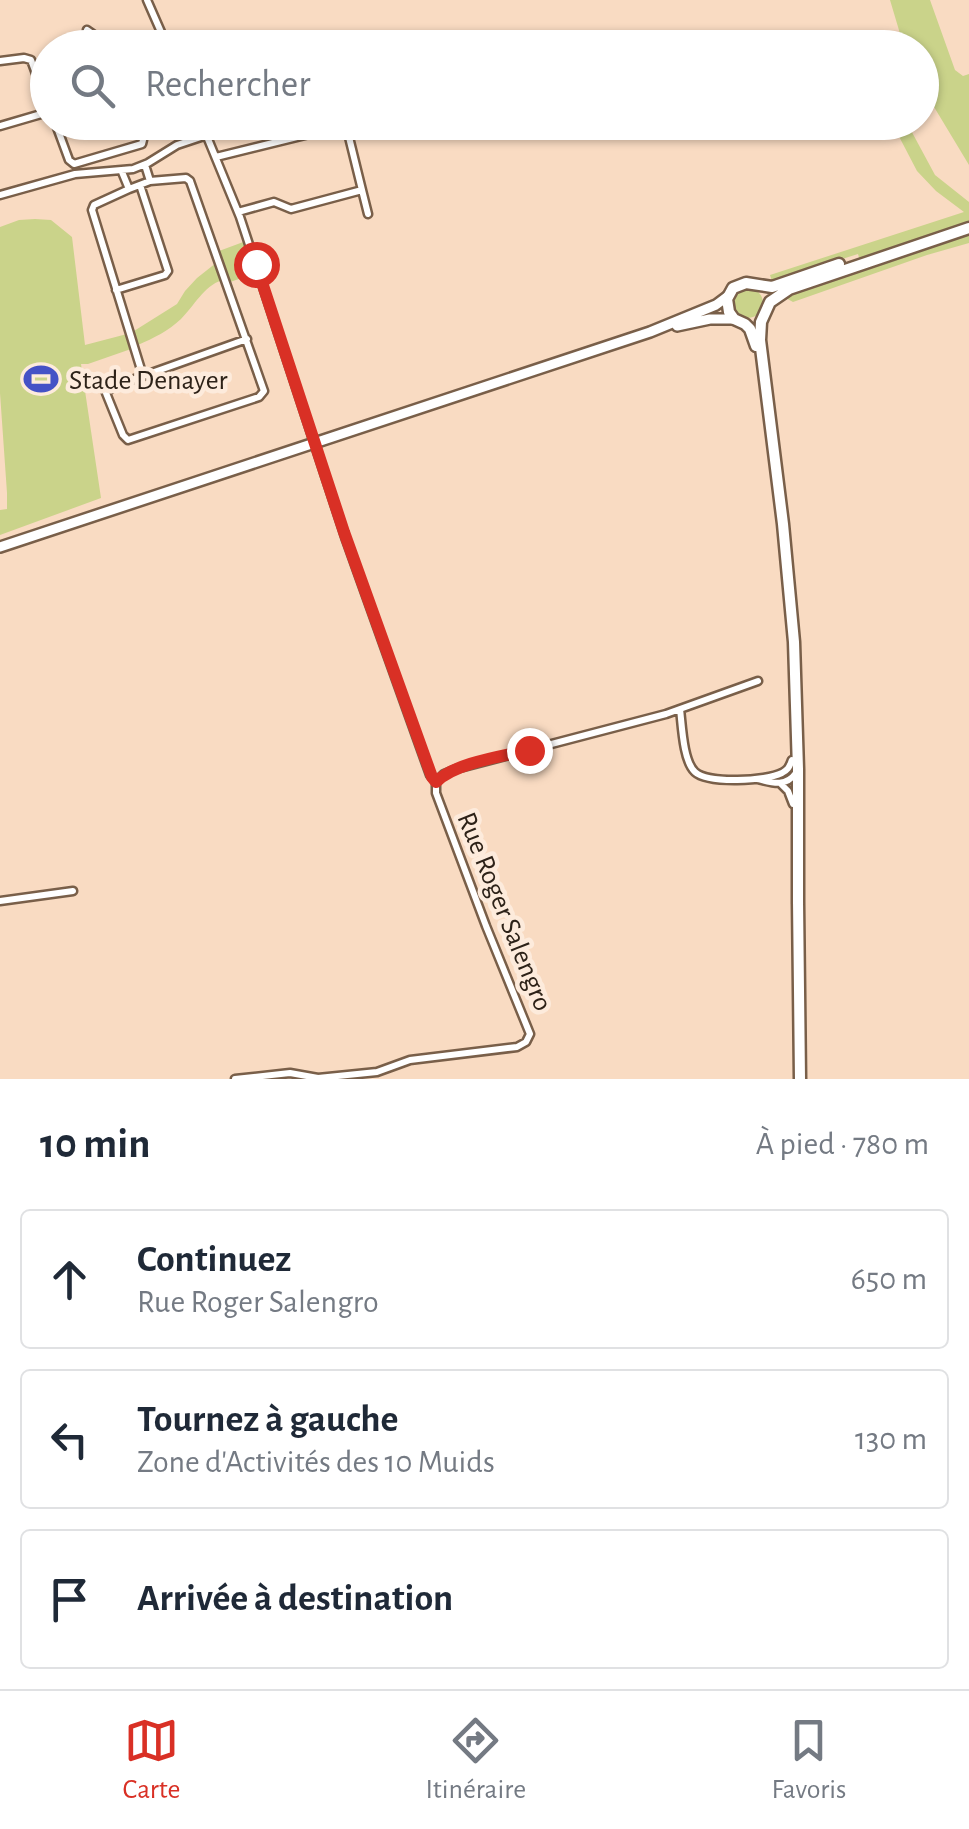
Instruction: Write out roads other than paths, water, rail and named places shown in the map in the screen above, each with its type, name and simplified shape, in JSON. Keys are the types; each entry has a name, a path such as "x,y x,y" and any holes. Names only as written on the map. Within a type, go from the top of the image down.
{"main road":[{"path":"650,332 710,319 756,322 774,298 794,287 969,228"},
{"path":"0,547 650,332 716,306 739,284 772,287 918,244"},
{"path":"758,286 766,295 760,340 791,616 800,1079"},
{"path":"728,296 727,306 754,340 764,381"},
{"path":"795,773 793,848 798,904"}],"street":[{"path":"148,0 160,30"},
{"path":"0,61 30,60"},
{"path":"0,126 30,115"},
{"path":"62,140 72,164 143,140"},
{"path":"0,196 75,174 122,172 145,165 193,140"},
{"name":"Rue Roger Salengro","path":"209,140 238,212 379,632 430,775 436,782 435,790 490,938 527,1022 529,1038 517,1047 410,1060 377,1072 315,1078 289,1073 235,1079"},
{"path":"216,156 280,140"},
{"path":"349,140 368,214"},
{"path":"145,165 150,181"},
{"path":"122,172 129,189"},
{"path":"143,376 92,210 94,205 140,184 190,180 247,339 264,387 263,394 128,440 123,435 106,392 112,387 143,376 247,339"},
{"path":"116,290 168,272 140,184"},
{"path":"238,212 274,202 291,209 362,190"},
{"path":"436,782 456,769 680,709 758,681"},
{"path":"680,709 688,760 700,776 779,779 795,773"},
{"path":"779,779 787,769 795,773"},
{"path":"779,779 793,804"},
{"path":"0,902 74,891"}],"place":[{"name":"Stade Denayer","path":"41,379"}]}
